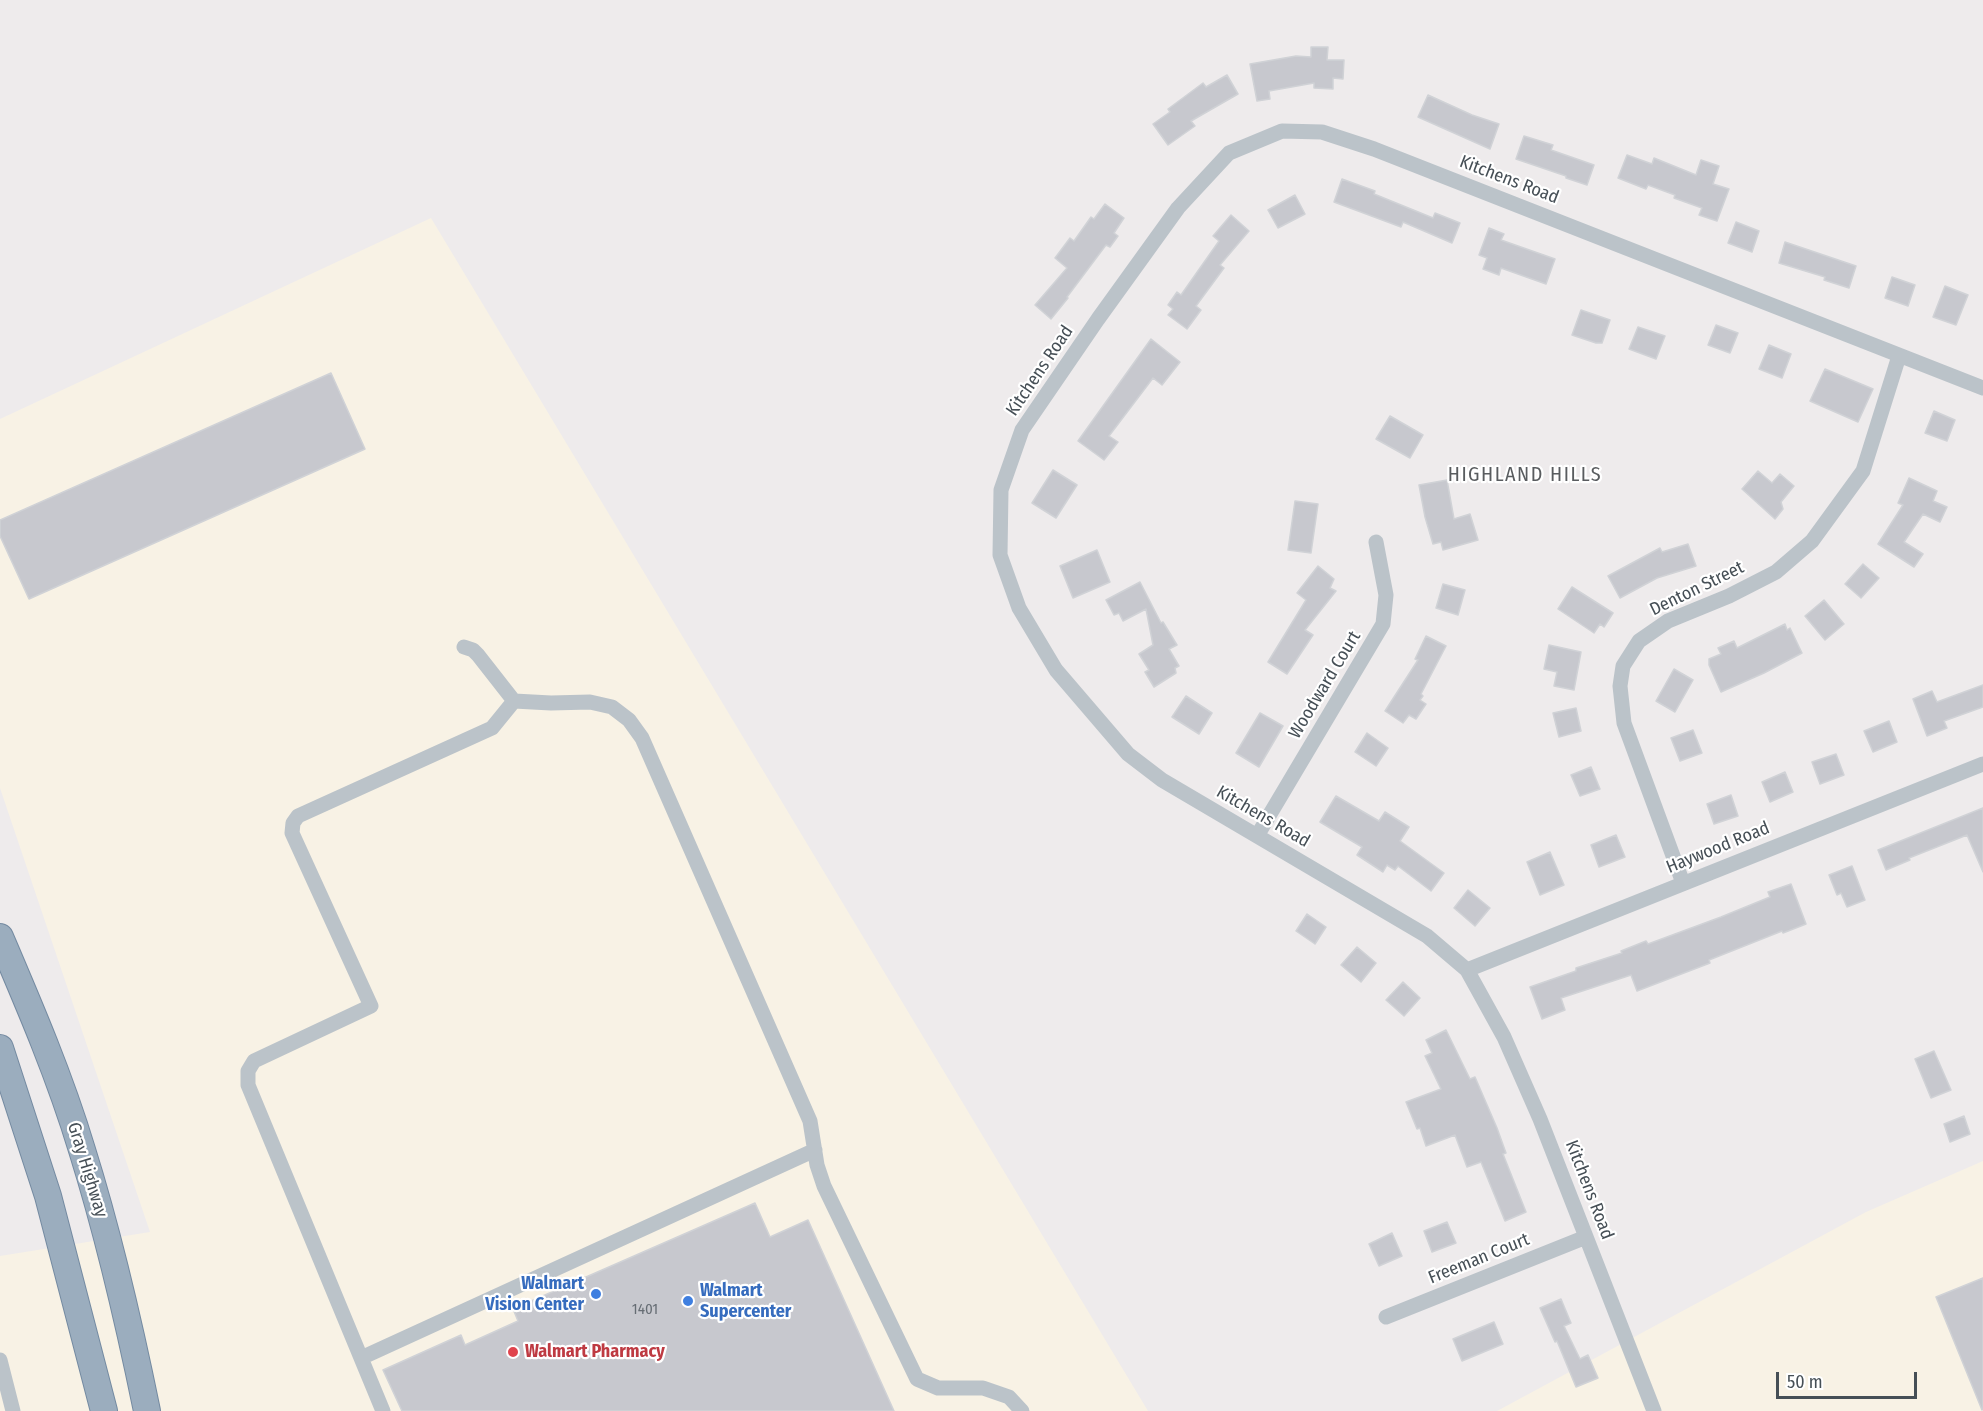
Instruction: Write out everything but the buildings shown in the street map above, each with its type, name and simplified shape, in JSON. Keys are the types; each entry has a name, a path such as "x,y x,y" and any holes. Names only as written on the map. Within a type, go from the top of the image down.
{"highway":[{"name":"Gray Highway","path":"0,937 36,1022 82,1148 116,1269 147,1411"},
{"path":"0,1048 48,1196 104,1411"}],"street":[{"name":"Kitchens Road","path":"1654,1411 1540,1119 1504,1037 1467,970 1426,936 1162,780 1128,754 1056,670 1019,608 1000,555 1001,490 1022,430 1178,208 1230,153 1282,131 1322,132 1385,153 1983,388"},
{"name":"Denton Street","path":"1683,883 1624,723 1620,686 1623,666 1639,641 1668,621 1729,596 1776,572 1812,541 1863,471 1899,356"},
{"name":"Woodward Court","path":"1257,836 1383,624 1386,595 1376,542"},
{"path":"464,647 473,650 478,655 514,701 590,702 612,707 629,720 642,738 810,1121 817,1165 824,1186 917,1379 938,1388 983,1388 1009,1397 1022,1411"},
{"path":"383,1411 248,1085 248,1071 254,1061 371,1006 292,833 293,824 298,816 492,728 514,701"},
{"name":"Haywood Road","path":"1467,970 1983,764"},
{"path":"361,1358 815,1150"},
{"name":"Freeman Court","path":"1386,1317 1586,1237"},
{"path":"0,1360 13,1411"}],"shaded area":[{"path":"431,218 1148,1411 0,1411 0,1256 150,1232 0,788 0,419"},
{"path":"1983,1161 1983,1411 1497,1411 1866,1212"}],"place":[{"name":"Walmart Vision Center","path":"596,1294"},
{"name":"Walmart Supercenter","path":"688,1301"},
{"name":"Walmart Pharmacy","path":"513,1352"}],"district":[{"name":"HIGHLAND HILLS","path":"1525,475"}]}
